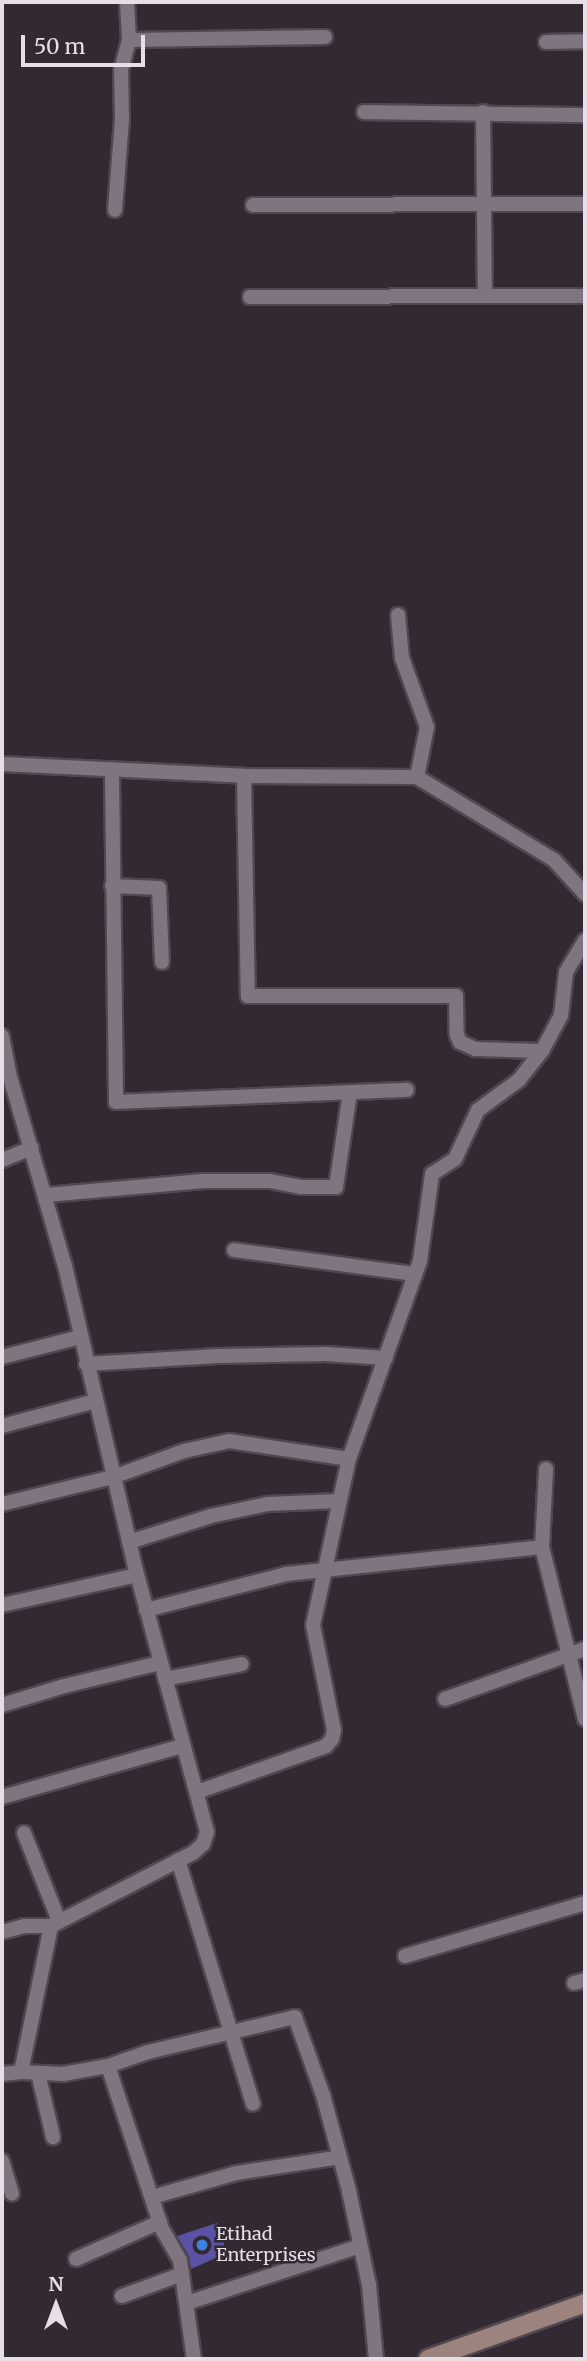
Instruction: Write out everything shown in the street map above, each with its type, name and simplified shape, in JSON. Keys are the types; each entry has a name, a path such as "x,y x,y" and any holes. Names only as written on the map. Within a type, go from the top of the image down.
{"main road":[{"path":"428,2359 466,2353 585,2303"}],"street":[{"path":"116,210 122,120 121,70 129,40 127,2"},
{"path":"129,40 325,37"},
{"path":"546,42 585,41"},
{"path":"364,112 585,115"},
{"path":"483,112 485,296"},
{"path":"253,205 585,204"},
{"path":"250,297 585,296"},
{"path":"398,615 402,658 428,727 417,777"},
{"path":"2,764 112,772 417,777 554,860 585,894"},
{"path":"112,772 116,1102 407,1090"},
{"path":"244,776 248,996 456,996 460,1042 475,1049 541,1051"},
{"path":"112,886 159,888 162,962"},
{"path":"197,1792 327,1746 332,1739 334,1731 313,1625 349,1459 420,1261 432,1174 455,1159 478,1110 519,1080 541,1051 561,1016 566,972 585,940"},
{"path":"2,1036 6,1077 46,1195 137,1575 207,1832 203,1844 178,1860 55,1923 24,1926 2,1932"},
{"path":"46,1195 203,1181 270,1181 302,1187 336,1187 350,1092"},
{"path":"2,1160 32,1148"},
{"path":"234,1250 415,1274"},
{"path":"2,1357 80,1338"},
{"path":"86,1364 245,1355 325,1354 386,1358"},
{"path":"2,1426 95,1401"},
{"path":"2,1504 113,1477 184,1451 229,1441 349,1459"},
{"path":"546,1469 542,1547 585,1719"},
{"path":"129,1542 267,1504 340,1501"},
{"path":"146,1610 274,1577 542,1547"},
{"path":"2,1605 137,1575"},
{"path":"445,1699 585,1649"},
{"path":"2,1705 64,1686 160,1663"},
{"path":"164,1679 242,1664"},
{"path":"2,1797 182,1746"},
{"path":"21,2072 55,1923 24,1833"},
{"path":"178,1860 253,2104"},
{"path":"405,1956 585,1903"},
{"path":"2,2074 62,2074 108,2066 148,2052 295,2017 323,2095 340,2157 369,2285 376,2359"},
{"path":"108,2066 160,2222 180,2260 194,2359"},
{"path":"38,2073 53,2137"},
{"path":"152,2197 236,2173 340,2157"},
{"path":"2,2161 12,2193"},
{"path":"76,2259 160,2222"},
{"path":"187,2303 360,2246"},
{"path":"122,2296 183,2274"}],"building":[{"name":"Etihad Enterprises","path":"217,2223 227,2253 191,2269 189,2256 177,2236"}],"place":[{"name":"Etihad Enterprises","path":"202,2245"}]}
